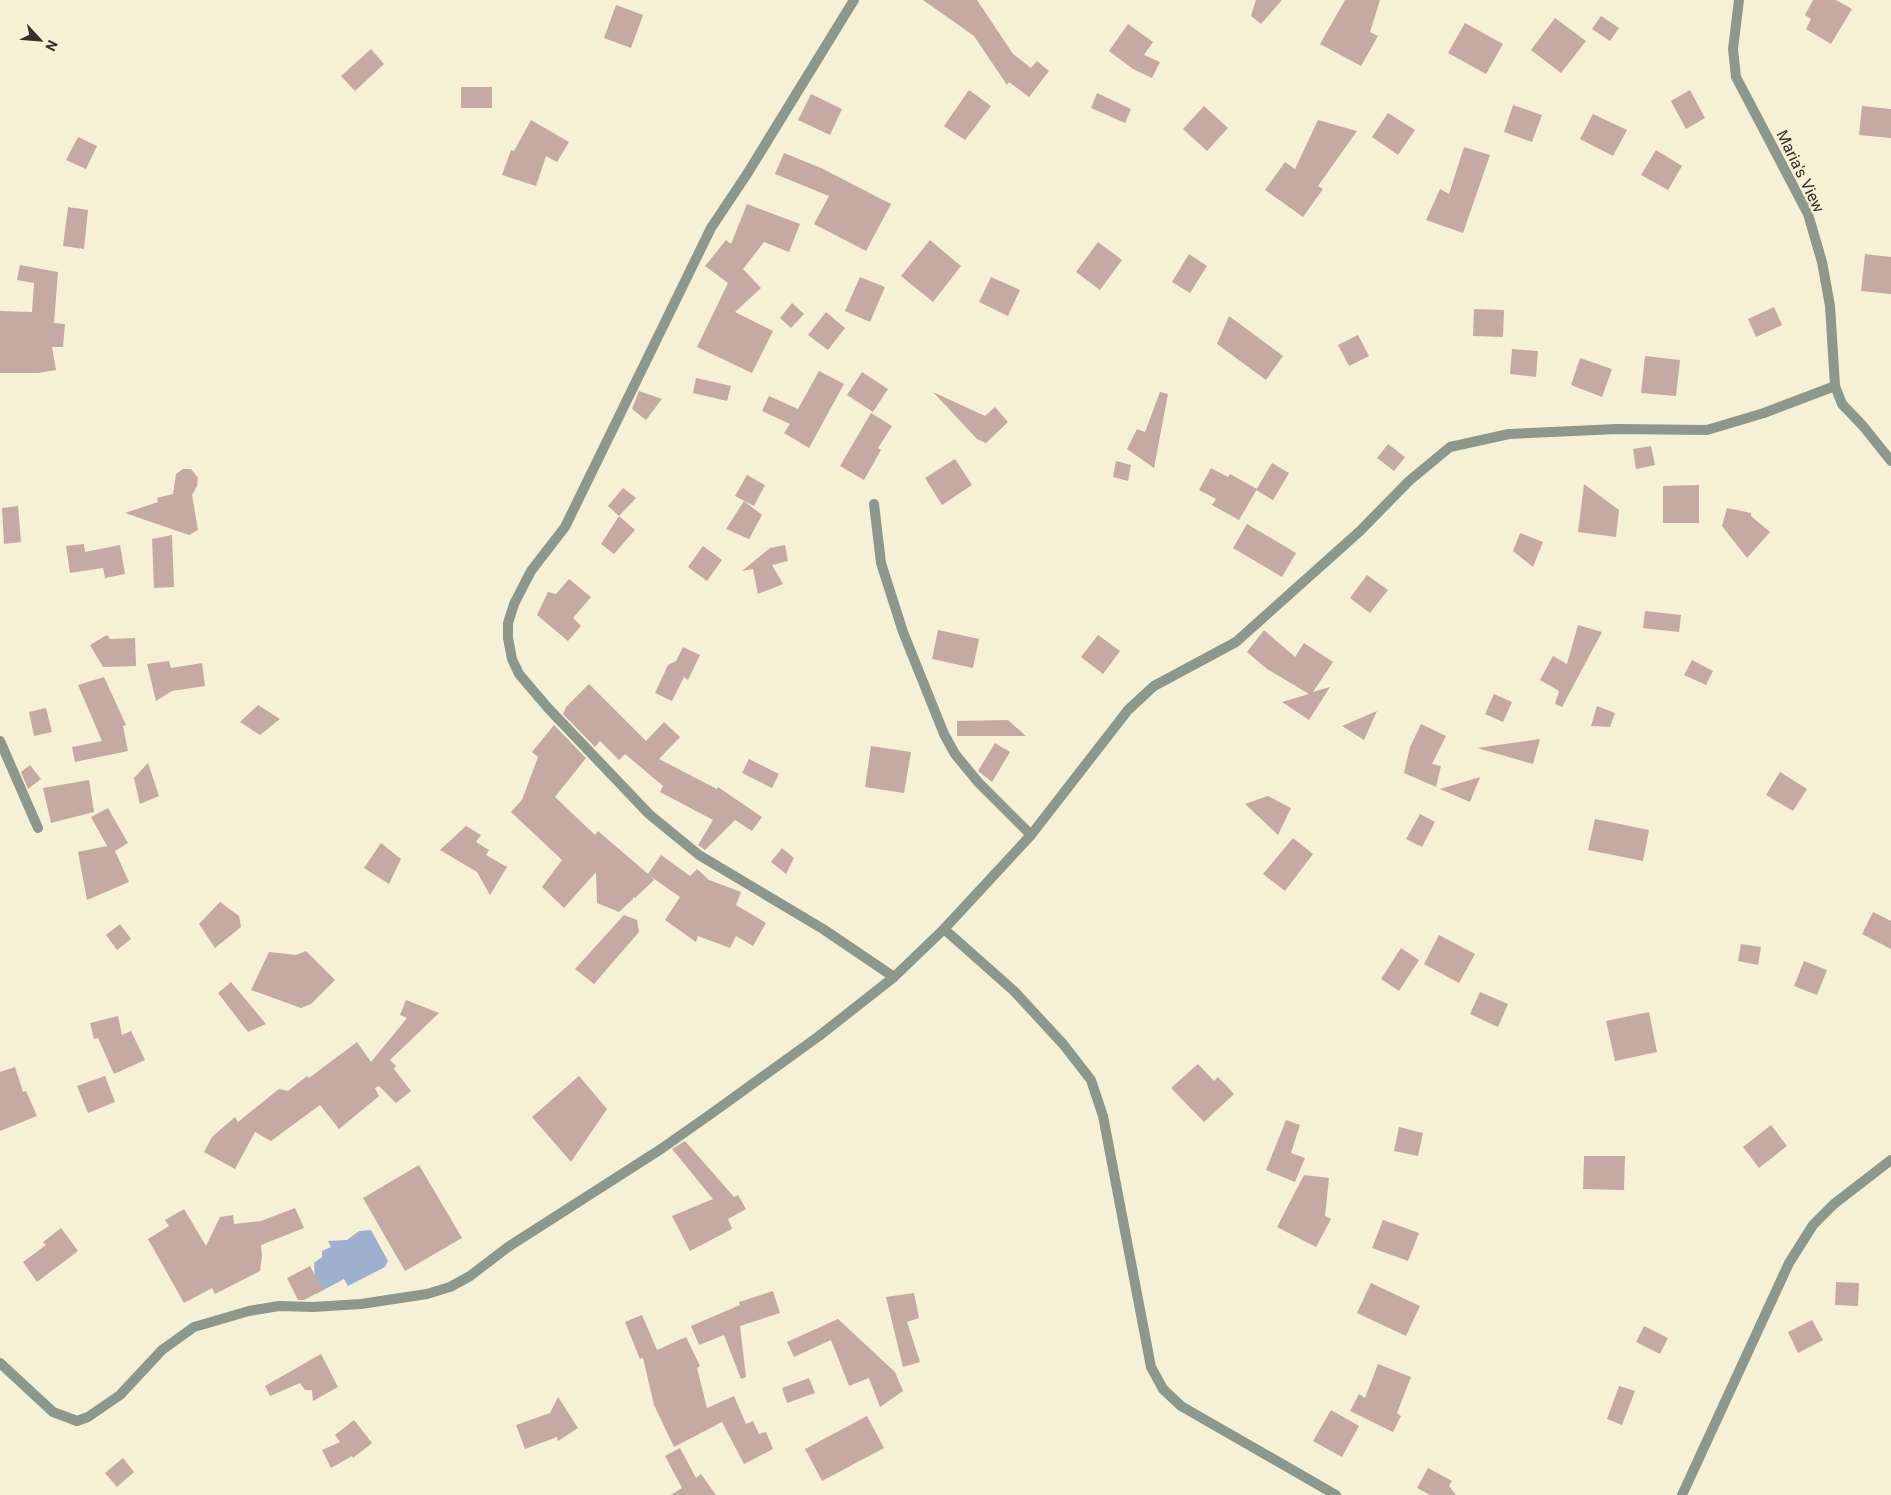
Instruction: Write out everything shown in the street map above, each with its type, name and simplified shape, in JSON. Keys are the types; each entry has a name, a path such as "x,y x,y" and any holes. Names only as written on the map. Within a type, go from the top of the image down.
{"street":[{"path":"854,0 712,228 565,527 531,571 514,604 508,623 508,638 512,659 519,674 548,708 649,814 699,855 823,929 894,977"},
{"name":"Maria's View","path":"1739,0 1733,48 1736,78 1808,214 1822,262 1830,306 1835,386 1842,404 1863,426 1891,462"},
{"path":"0,1363 29,1392 53,1412 77,1421 88,1417 120,1395 162,1350 194,1327 249,1311 279,1306 314,1307 361,1304 427,1294 450,1287 470,1276 508,1247 661,1149 819,1036 894,977 944,929 1031,835 1128,710 1154,686 1236,642 1360,531 1409,481 1450,447 1509,434 1617,429 1707,430 1764,413 1835,386"},
{"path":"874,504 881,563 903,632 944,734 955,754 978,782 1031,835"},
{"path":"0,740 38,828"},
{"path":"944,929 1014,991 1063,1044 1091,1080 1104,1116 1151,1367 1163,1389 1181,1406 1336,1495"},
{"path":"1682,1495 1789,1263 1814,1225 1834,1204 1891,1160"}],"water":[{"path":"371,1230 388,1261 385,1267 348,1286 344,1279 316,1294 314,1263 322,1257 322,1251 331,1247 328,1241 347,1240 359,1231"}],"building":[{"path":"923,0 977,0 1013,54 1031,68 1037,61 1049,71 1029,97 1009,82 1007,85 974,36"},
{"path":"1256,0 1282,0 1261,24 1251,16"},
{"path":"1345,0 1380,0 1370,32 1378,36 1361,66 1320,44"},
{"path":"1813,0 1836,0 1852,9 1831,44 1806,29 1811,19 1805,15"},
{"path":"616,5 643,15 631,48 604,38"},
{"path":"1601,16 1619,28 1610,41 1592,29"},
{"path":"1555,18 1586,41 1561,73 1531,50"},
{"path":"1465,23 1503,44 1486,74 1448,53"},
{"path":"1128,24 1153,42 1144,55 1160,62 1152,78 1133,69 1109,51"},
{"path":"371,49 384,64 355,91 341,76"},
{"path":"461,87 492,87 492,108 461,108"},
{"path":"969,90 991,106 965,140 944,126"},
{"path":"1690,90 1705,118 1686,129 1671,101"},
{"path":"1097,93 1131,109 1125,123 1091,108"},
{"path":"811,94 842,109 830,135 798,120"},
{"path":"1513,105 1542,115 1532,142 1504,132"},
{"path":"1204,106 1228,128 1207,151 1183,129"},
{"path":"1862,106 1891,109 1891,138 1859,135"},
{"path":"1388,113 1415,130 1398,155 1372,137"},
{"path":"1593,114 1627,130 1613,156 1580,139"},
{"path":"531,120 569,142 557,162 546,156 536,186 502,175 511,150 514,151"},
{"path":"1318,120 1357,131 1318,186 1323,189 1303,217 1265,190 1285,162 1295,169"},
{"path":"78,137 97,146 86,169 66,160"},
{"path":"1464,147 1490,155 1463,233 1426,220 1440,189 1449,194"},
{"path":"1656,150 1682,166 1668,190 1641,175"},
{"path":"784,153 821,168 891,204 866,251 814,224 829,196 775,174"},
{"path":"747,204 800,224 789,252 764,242 743,269 761,288 735,312 773,331 752,373 697,347 728,283 705,266 726,240 731,244"},
{"path":"68,207 88,210 84,249 63,246"},
{"path":"930,240 961,266 933,302 901,276"},
{"path":"1098,242 1122,260 1100,290 1076,272"},
{"path":"1189,254 1207,266 1190,293 1172,282"},
{"path":"1865,254 1891,257 1891,294 1861,291"},
{"path":"20,265 58,272 54,323 65,324 63,347 52,347 56,370 38,373 0,373 0,311 32,312 34,283 17,280"},
{"path":"860,277 885,287 870,322 845,311"},
{"path":"991,277 1020,290 1008,316 979,302"},
{"path":"792,303 804,314 791,328 780,318"},
{"path":"1774,307 1782,325 1756,337 1748,319"},
{"path":"1474,309 1504,310 1503,337 1473,336"},
{"path":"826,312 845,328 828,350 808,335"},
{"path":"1229,316 1283,356 1266,380 1217,344"},
{"path":"1358,335 1369,356 1349,366 1338,345"},
{"path":"1512,349 1538,351 1536,377 1510,374"},
{"path":"1645,356 1680,360 1676,396 1641,393"},
{"path":"1580,358 1612,369 1602,397 1571,385"},
{"path":"819,371 844,384 809,448 784,433 790,424 762,411 769,396 798,409"},
{"path":"862,372 888,389 873,412 847,395"},
{"path":"696,378 731,386 727,401 693,393"},
{"path":"639,391 662,399 646,420 632,409"},
{"path":"933,392 985,416 995,407 1008,422 986,443 977,439"},
{"path":"1160,392 1168,394 1154,468 1127,449 1137,429 1145,432"},
{"path":"871,413 892,426 878,448 881,450 864,480 840,466"},
{"path":"1388,444 1405,457 1394,471 1377,458"},
{"path":"1651,446 1655,465 1636,469 1633,449"},
{"path":"955,459 972,485 942,505 925,478"},
{"path":"1116,461 1131,465 1128,481 1113,477"},
{"path":"1272,463 1289,473 1273,500 1256,490"},
{"path":"1211,468 1228,477 1230,474 1257,489 1239,520 1212,505 1216,499 1199,490"},
{"path":"183,469 191,469 198,478 197,486 192,495 198,530 189,535 125,513 158,502 157,498 173,494 176,474"},
{"path":"747,475 765,485 754,506 735,496"},
{"path":"1584,484 1619,510 1616,537 1578,532"},
{"path":"1699,485 1699,523 1663,523 1663,486"},
{"path":"623,488 636,498 619,516 608,506"},
{"path":"744,501 762,515 749,539 726,529"},
{"path":"18,506 21,542 4,544 2,508"},
{"path":"1727,508 1751,513 1751,516 1770,532 1747,558 1722,526"},
{"path":"619,516 635,530 614,554 601,544"},
{"path":"1247,524 1296,553 1282,577 1233,548"},
{"path":"1520,533 1543,542 1533,567 1513,551"},
{"path":"172,535 174,587 154,588 152,539"},
{"path":"84,544 85,552 120,545 125,574 105,578 103,568 70,573 66,546"},
{"path":"785,545 788,561 772,565 783,584 758,594 753,569 742,571 770,548"},
{"path":"703,546 722,560 707,581 688,567"},
{"path":"1367,575 1388,590 1370,613 1350,598"},
{"path":"569,579 591,597 573,618 581,626 568,641 537,615 548,592 556,594"},
{"path":"1645,611 1681,615 1679,632 1643,628"},
{"path":"1578,625 1602,632 1562,707 1555,704 1559,691 1540,680 1553,656 1567,664"},
{"path":"938,630 979,639 973,668 932,659"},
{"path":"1264,630 1295,657 1304,643 1333,662 1313,692 1330,687 1309,720 1282,702 1309,694 1267,669 1247,652"},
{"path":"107,635 110,639 135,638 136,666 103,667 90,645"},
{"path":"1098,635 1120,651 1103,674 1081,657"},
{"path":"683,647 700,655 688,680 684,677 672,701 655,693 668,665 676,661"},
{"path":"1692,660 1713,671 1706,685 1684,675"},
{"path":"169,661 171,668 202,663 205,686 172,691 156,701 147,664"},
{"path":"104,677 126,725 123,726 128,751 75,762 72,747 102,741 78,685"},
{"path":"589,684 646,741 664,722 680,737 659,759 717,789 718,787 762,817 752,831 735,820 705,850 698,845 713,820 660,792 663,786 625,754 619,760 600,741 595,747 563,714 566,707"},
{"path":"1494,694 1512,702 1503,722 1485,714"},
{"path":"258,705 280,719 260,735 240,722"},
{"path":"1597,706 1615,713 1610,727 1591,726"},
{"path":"46,708 52,732 34,736 29,712"},
{"path":"1377,711 1364,740 1342,726"},
{"path":"1008,720 1026,736 957,736 957,721"},
{"path":"1421,724 1446,736 1432,764 1441,766 1436,787 1404,773 1410,747"},
{"path":"554,725 586,758 555,797 595,835 598,831 648,874 661,855 690,876 697,869 709,880 741,892 736,905 766,923 753,946 736,936 730,948 698,936 696,942 665,920 680,897 650,876 654,880 635,898 633,897 619,912 597,903 596,872 564,908 542,887 562,860 511,812 522,800 538,757 532,752"},
{"path":"1540,739 1533,764 1477,748"},
{"path":"995,743 1010,752 992,782 978,771"},
{"path":"871,746 911,752 904,793 865,787"},
{"path":"749,759 779,774 772,788 742,773"},
{"path":"148,763 159,796 140,804 134,778"},
{"path":"30,765 41,779 28,789 21,772"},
{"path":"1780,772 1807,789 1793,811 1766,795"},
{"path":"1480,777 1470,802 1440,789"},
{"path":"89,780 94,812 51,823 43,788"},
{"path":"1268,796 1291,808 1278,835 1245,804"},
{"path":"108,808 128,843 115,851 129,882 87,900 78,852 107,846 91,817"},
{"path":"1420,814 1435,822 1422,847 1406,839"},
{"path":"1595,819 1649,830 1643,861 1588,850"},
{"path":"466,826 481,835 476,842 489,850 486,855 507,867 490,895 477,872 440,850"},
{"path":"1293,838 1313,854 1285,891 1263,874"},
{"path":"381,843 401,859 389,884 364,868"},
{"path":"782,848 794,858 786,874 771,862"},
{"path":"220,902 239,916 241,927 215,948 199,924"},
{"path":"1873,912 1891,921 1891,949 1862,934"},
{"path":"624,915 637,920 639,932 594,984 575,969"},
{"path":"120,924 131,939 117,950 106,935"},
{"path":"1439,935 1475,954 1459,983 1424,964"},
{"path":"1741,944 1761,947 1758,965 1738,961"},
{"path":"1401,948 1419,960 1399,991 1381,979"},
{"path":"306,951 335,980 311,1004 301,1008 251,990 269,952 296,955"},
{"path":"1804,961 1827,970 1817,995 1794,986"},
{"path":"231,982 266,1024 248,1032 218,993"},
{"path":"1480,992 1508,1004 1498,1027 1470,1014"},
{"path":"406,1000 439,1013 390,1060 396,1066 394,1069 411,1091 396,1103 379,1086 375,1088 379,1096 339,1129 320,1105 271,1141 255,1132 235,1169 204,1152 212,1137 235,1117 238,1122 279,1089 288,1091 307,1076 309,1078 357,1042 371,1062 407,1018 400,1015"},
{"path":"1649,1012 1657,1052 1615,1061 1606,1021"},
{"path":"118,1016 122,1035 131,1031 145,1060 114,1074 98,1038 94,1039 90,1023"},
{"path":"1198,1064 1214,1081 1218,1077 1234,1094 1204,1122 1171,1088"},
{"path":"15,1067 23,1092 26,1091 37,1116 0,1131 0,1072"},
{"path":"105,1076 115,1102 88,1113 77,1086"},
{"path":"579,1076 607,1109 571,1162 532,1117"},
{"path":"1286,1120 1300,1125 1291,1153 1305,1158 1295,1182 1266,1170"},
{"path":"1771,1125 1787,1146 1759,1168 1743,1147"},
{"path":"1399,1127 1423,1133 1418,1156 1394,1151"},
{"path":"685,1141 734,1197 738,1195 746,1209 728,1219 732,1229 690,1251 672,1216 713,1199 672,1149"},
{"path":"1584,1156 1625,1156 1624,1190 1583,1189"},
{"path":"419,1165 462,1238 405,1271 363,1198"},
{"path":"1304,1175 1329,1178 1325,1216 1331,1219 1316,1247 1277,1227"},
{"path":"295,1208 304,1228 261,1245 260,1271 215,1294 212,1288 184,1303 148,1239 169,1226 165,1220 184,1209 206,1246 220,1217 233,1215 234,1224 261,1221"},
{"path":"1383,1220 1419,1233 1408,1261 1372,1248"},
{"path":"61,1228 78,1251 37,1282 23,1262 46,1245 43,1242"},
{"path":"310,1266 323,1290 304,1300 298,1300 287,1278"},
{"path":"1836,1282 1859,1283 1858,1306 1835,1305"},
{"path":"1371,1283 1420,1306 1406,1336 1357,1313"},
{"path":"773,1291 780,1313 740,1326 746,1377 741,1379 724,1335 699,1345 691,1326 740,1305 739,1302"},
{"path":"914,1293 919,1318 907,1322 920,1362 903,1367 886,1297"},
{"path":"642,1315 657,1350 686,1337 700,1366 697,1368 707,1408 734,1396 746,1424 753,1421 759,1434 766,1432 773,1449 744,1464 722,1422 674,1447 654,1405 643,1358 640,1359 625,1322"},
{"path":"838,1319 895,1372 903,1391 880,1407 869,1378 849,1386 831,1340 794,1357 787,1342"},
{"path":"1812,1320 1823,1340 1798,1353 1788,1332"},
{"path":"1644,1326 1668,1338 1660,1354 1636,1342"},
{"path":"321,1354 338,1387 313,1401 312,1390 305,1390 300,1383 270,1396 265,1386"},
{"path":"1378,1364 1411,1377 1397,1413 1401,1416 1393,1432 1350,1411 1359,1394 1365,1398"},
{"path":"809,1378 815,1393 787,1403 782,1388"},
{"path":"1619,1386 1635,1391 1622,1425 1607,1419"},
{"path":"558,1397 578,1428 558,1441 557,1437 525,1449 516,1425 550,1413"},
{"path":"1331,1410 1359,1426 1342,1457 1313,1441"},
{"path":"867,1416 884,1448 822,1481 805,1449"},
{"path":"354,1420 372,1443 353,1458 352,1456 331,1468 322,1450 340,1442 335,1435"},
{"path":"680,1448 696,1478 701,1474 716,1495 671,1495 682,1488 665,1456"},
{"path":"123,1458 134,1472 117,1487 105,1473"},
{"path":"1428,1468 1452,1481 1449,1486 1456,1495 1430,1495 1417,1488"}]}
